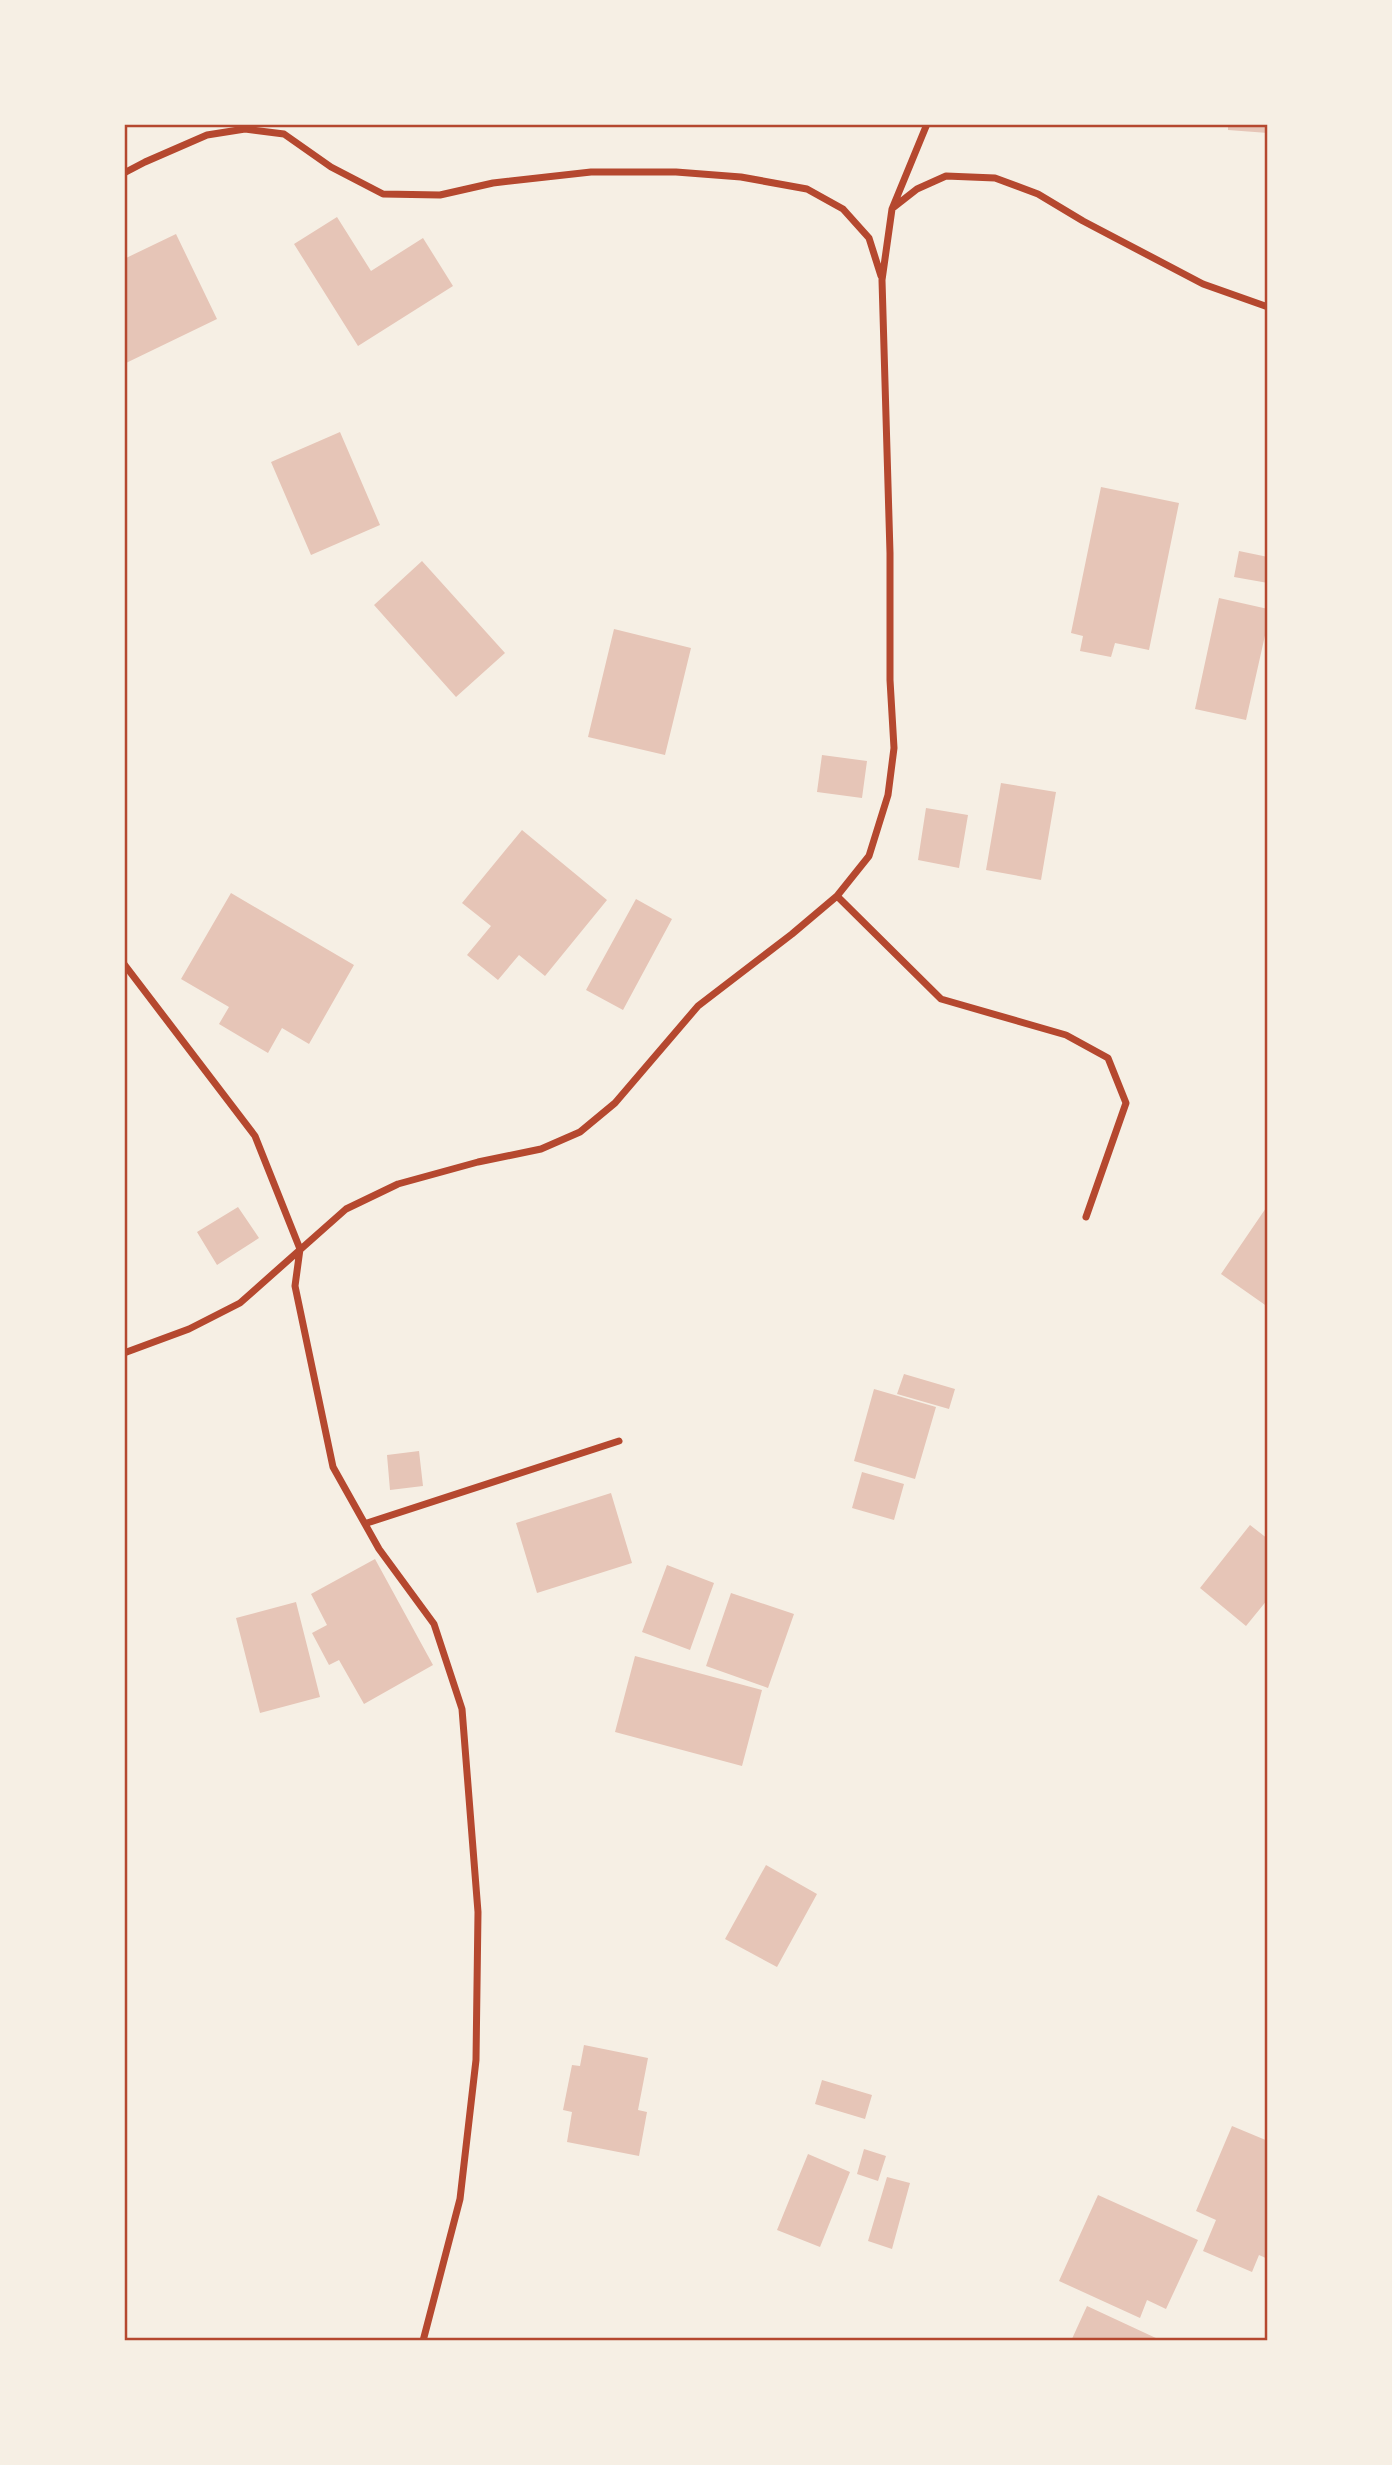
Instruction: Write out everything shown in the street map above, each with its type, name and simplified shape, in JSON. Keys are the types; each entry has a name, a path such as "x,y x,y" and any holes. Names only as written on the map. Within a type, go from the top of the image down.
{"street":[{"path":"124,1353 190,1329 240,1303 346,1209 398,1184 478,1162 541,1149 580,1132 615,1104 698,1006 836,897 869,856 888,795 894,748 890,680 890,553 882,280 892,209 928,124"},
{"path":"124,173 208,135 245,129 284,134 331,167 383,194 440,195 493,183 591,172 676,172 740,177 807,189 843,209 869,238 882,280"},
{"path":"892,209 917,188 946,176 995,178 1038,194 1083,221 1203,284 1268,307"},
{"path":"836,897 941,999 1066,1035 1108,1058 1126,1103 1086,1217"},
{"path":"124,964 256,1136 300,1249 295,1286 333,1467 367,1523 379,1549 434,1624 462,1709 478,1912 476,2060 460,2199 423,2341"},
{"path":"367,1523 619,1441"}],"building":[{"path":"1228,124 1268,124 1268,133 1228,130"},
{"path":"337,217 371,271 423,238 453,286 358,346 294,244"},
{"path":"176,234 217,319 126,363 124,259"},
{"path":"340,432 380,525 311,555 271,462"},
{"path":"1101,487 1179,503 1149,650 1115,643 1111,657 1080,651 1083,636 1071,633"},
{"path":"1239,551 1268,557 1268,583 1234,577"},
{"path":"422,561 505,653 456,697 374,605"},
{"path":"1219,598 1268,609 1268,622 1246,720 1195,709"},
{"path":"614,629 691,648 665,755 588,737"},
{"path":"822,755 867,761 862,798 817,792"},
{"path":"1001,783 1056,792 1041,880 986,870"},
{"path":"926,808 968,815 959,868 918,860"},
{"path":"522,830 607,900 545,976 519,955 498,980 467,955 491,926 462,903"},
{"path":"231,893 354,965 309,1044 282,1028 268,1053 219,1024 229,1007 181,979"},
{"path":"636,899 672,919 623,1010 586,990"},
{"path":"1268,1205 1268,1307 1221,1274"},
{"path":"238,1207 259,1238 217,1265 197,1232"},
{"path":"904,1374 955,1389 949,1409 897,1394"},
{"path":"874,1389 936,1407 915,1479 854,1461"},
{"path":"419,1451 423,1486 390,1490 387,1455"},
{"path":"862,1472 904,1484 894,1520 852,1508"},
{"path":"611,1493 632,1563 537,1593 516,1523"},
{"path":"1250,1525 1268,1539 1268,1599 1246,1626 1200,1588"},
{"path":"375,1559 433,1665 364,1704 339,1660 329,1665 312,1633 327,1625 311,1594"},
{"path":"667,1565 714,1583 690,1650 642,1632"},
{"path":"731,1593 794,1614 768,1688 706,1666"},
{"path":"296,1602 320,1697 260,1713 236,1618"},
{"path":"635,1656 762,1690 742,1766 615,1732"},
{"path":"766,1865 817,1894 777,1967 725,1939"},
{"path":"584,2045 648,2058 638,2110 647,2112 639,2156 567,2142 572,2112 563,2110 572,2065 580,2066"},
{"path":"822,2080 872,2095 865,2119 815,2104"},
{"path":"1232,2126 1268,2141 1268,2259 1259,2255 1252,2272 1203,2251 1216,2220 1196,2211"},
{"path":"864,2149 886,2156 878,2181 857,2174"},
{"path":"808,2154 850,2172 820,2247 777,2230"},
{"path":"887,2177 910,2183 892,2249 868,2241"},
{"path":"1098,2195 1198,2240 1166,2309 1147,2300 1140,2318 1059,2281"},
{"path":"1087,2306 1158,2339 1071,2341"}]}
